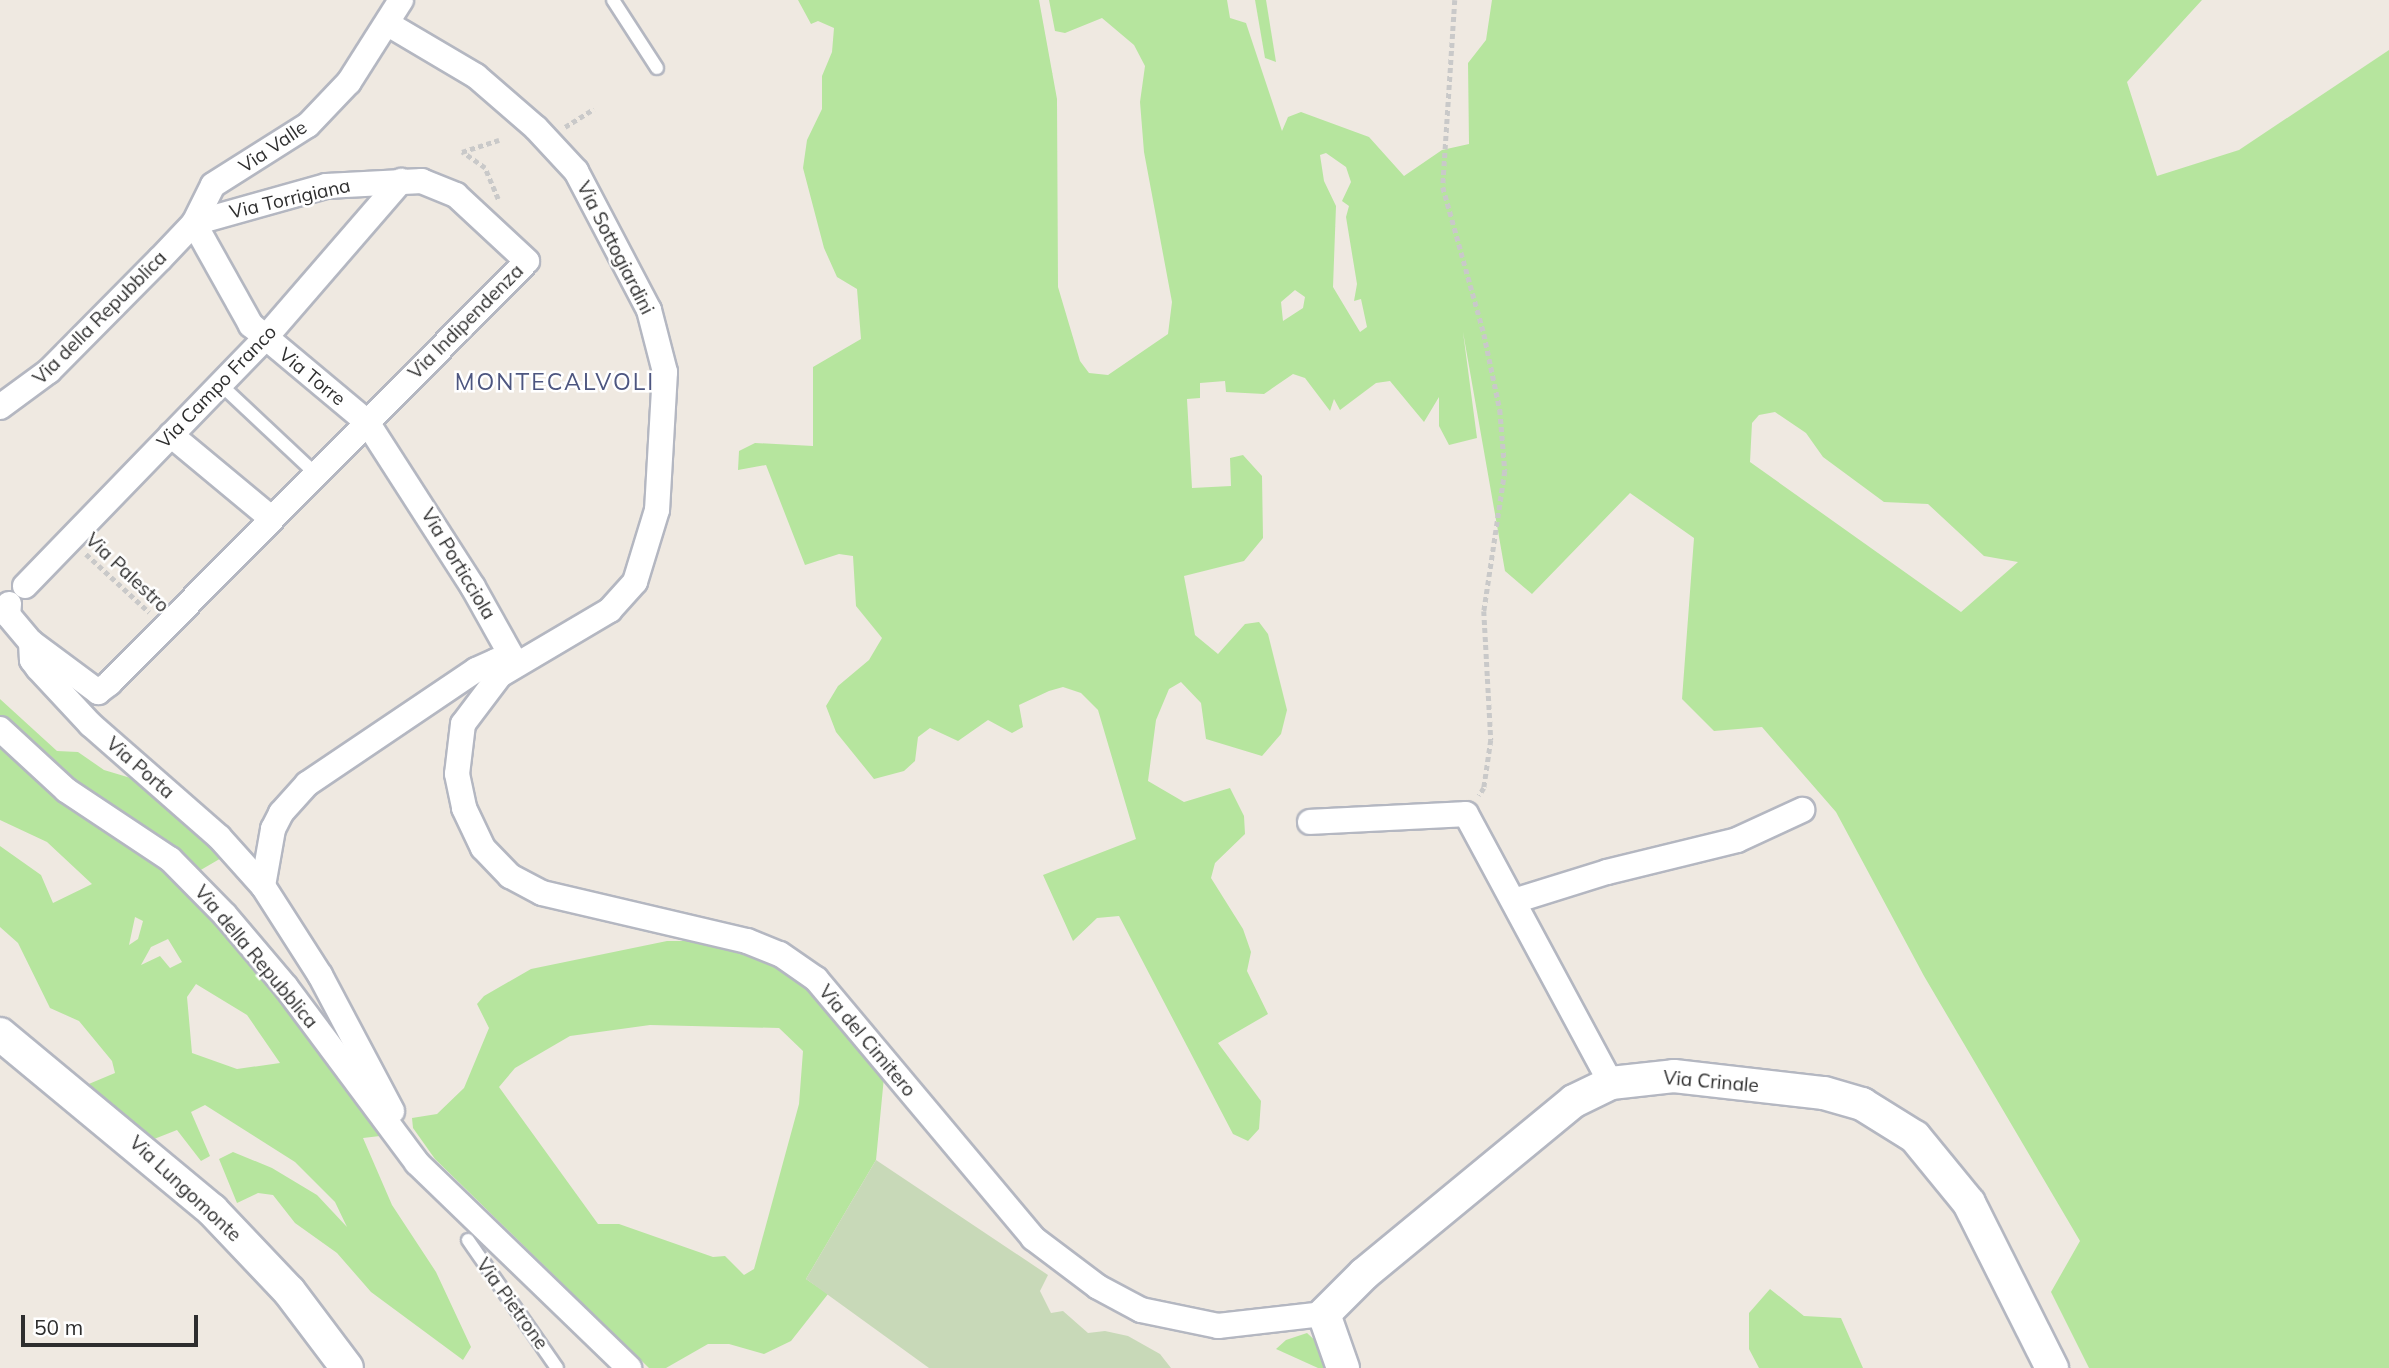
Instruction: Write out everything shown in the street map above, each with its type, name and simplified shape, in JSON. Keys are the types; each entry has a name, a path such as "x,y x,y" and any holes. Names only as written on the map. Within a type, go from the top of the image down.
{"street":[{"name":"Via Valle","path":"194,223 213,186 308,125 349,82 401,0"},
{"name":"Via Sottogiardini","path":"388,24 476,76 546,138 590,190 638,285 663,356 664,400 657,510 635,582 610,610 516,664"},
{"name":"Via Torrigiana","path":"194,223 326,186 401,181 438,185 456,195 527,261"},
{"name":"Via Campo Franco","path":"17,595 265,338 401,181"},
{"name":"Via Torre","path":"194,223 229,291 265,338 367,422 399,466"},
{"name":"Via della Repubblica","path":"0,407 49,371 194,223"},
{"name":"Via Indipendenza","path":"98,692 527,261"},
{"path":"171,435 272,519"},
{"name":"Via Porticciola","path":"399,466 516,664"},
{"name":"Via Porta","path":"17,595 8,615 30,642 98,692"},
{"name":"Via Porta","path":"30,642 32,660 91,725 219,837 263,886"},
{"path":"263,886 273,829 281,813 307,784 476,670 496,661 516,664"},
{"name":"Via del Cimitero","path":"516,664 477,701 463,724 456,754 460,792 476,835 510,876 562,901 747,941 780,954 816,979 1034,1238 1109,1293 1141,1310 1218,1326 1324,1314"},
{"name":"Via della Repubblica","path":"0,729 66,790 170,859 225,915 286,987 417,1163 629,1368"},
{"path":"1514,901 1607,872 1737,840 1802,810"},
{"path":"1310,822 1466,814 1611,1083"},
{"name":"Via della Repubblica","path":"263,886 289,922 373,1069 417,1163"},
{"name":"Via Lungomonte","path":"0,1034 212,1210 289,1291 346,1368"},
{"name":"Via Crinale","path":"1324,1314 1364,1273 1574,1101 1611,1083 1674,1076 1824,1093 1862,1104 1890,1119 1923,1146 1969,1203 2052,1368"},
{"path":"1324,1314 1343,1368"}],"lane":[{"path":"613,0 657,68"},
{"path":"220,384 316,474"},
{"name":"Via Pietrone","path":"468,1240 557,1368"}],"path":[{"path":"1455,0 1443,187 1500,410 1505,471 1485,611 1491,740 1484,788 1466,814"},
{"path":"546,138 594,109"},
{"path":"499,140 462,152 485,168 499,202 507,210"},
{"name":"Via Palestro","path":"69,539 165,627"}],"green space":[{"path":"798,0 1039,0 1057,99 1058,287 1080,361 1089,373 1108,375 1168,334 1172,302 1144,152 1140,102 1145,66 1134,45 1102,18 1065,33 1055,31 1049,0 1227,0 1230,18 1246,23 1282,131 1288,117 1301,112 1369,137 1404,176 1442,150 1469,144 1468,63 1486,40 1492,0 2202,0 2127,82 2157,176 2239,150 2389,50 2389,1368 2089,1368 2051,1292 2080,1241 1924,976 1836,812 1762,727 1714,731 1682,699 1694,538 1630,493 1532,594 1505,571 1463,332 1477,438 1449,445 1439,426 1439,397 1424,422 1390,381 1376,383 1340,410 1334,399 1330,411 1305,378 1293,374 1264,394 1226,392 1225,381 1200,383 1200,398 1187,399 1192,488 1231,486 1230,458 1243,455 1262,476 1263,538 1244,561 1184,576 1195,635 1218,654 1245,624 1259,622 1268,634 1287,710 1281,734 1262,756 1206,739 1201,703 1181,682 1169,689 1156,720 1148,781 1184,802 1230,788 1244,816 1245,834 1215,863 1211,878 1243,929 1251,952 1247,971 1268,1014 1218,1043 1261,1101 1259,1129 1248,1141 1233,1134 1119,916 1097,918 1073,941 1043,875 1136,839 1098,710 1081,693 1063,687 1049,691 1019,705 1023,727 1012,733 988,720 958,741 930,728 918,737 915,761 904,771 874,779 836,732 826,706 838,686 869,660 882,638 856,606 853,556 839,554 805,565 766,465 738,470 739,451 755,443 813,446 813,367 861,339 857,289 837,277 824,248 803,168 807,140 822,109 822,76 832,52 834,28 818,21 811,24","holes":["1326,153 1346,167 1351,182 1342,201 1349,206 1346,217 1357,284 1354,301 1361,299 1367,327 1360,332 1333,287 1336,206 1324,181 1320,155","1295,290 1305,297 1303,308 1283,321 1281,302","1775,412 1806,433 1823,457 1884,502 1928,504 1984,556 2018,562 1961,612 1750,462 1752,423 1759,415"]},
{"path":"1255,0 1266,0 1276,62 1265,58"},
{"path":"0,699 57,751 78,752 104,770 134,779 223,857 199,871 249,955 380,1136 363,1138 392,1205 436,1272 471,1347 463,1360 371,1292 337,1253 295,1223 273,1195 258,1193 237,1203 219,1159 233,1152 272,1168 317,1195 347,1227 335,1202 295,1162 205,1105 191,1112 210,1156 201,1161 177,1130 149,1141 84,1086 115,1073 112,1061 79,1021 50,1008 18,943 0,927 0,846 41,875 53,903 92,884 47,842 0,820","holes":["135,917 143,921 138,939 129,945","168,939 182,962 170,968 160,956 141,965 151,947","196,984 247,1015 280,1063 237,1069 192,1053 187,997"]},
{"path":"667,941 718,941 776,959 800,976 884,1077 876,1160 806,1279 828,1294 791,1341 764,1354 729,1344 708,1344 666,1368 649,1368 435,1159 413,1128 412,1118 437,1114 464,1088 489,1028 477,1004 484,996 531,969","holes":["650,1025 779,1028 803,1051 799,1104 754,1269 744,1275 725,1256 713,1257 619,1224 598,1224 499,1087 515,1068 570,1036"]},
{"path":"876,1160 1048,1275 1040,1291 1051,1313 1063,1311 1088,1333 1105,1331 1128,1336 1160,1354 1171,1368 929,1368 806,1279"},
{"path":"1770,1289 1804,1316 1841,1318 1863,1368 1759,1368 1749,1349 1749,1313"},
{"path":"1307,1333 1319,1344 1332,1368 1318,1368 1276,1349 1286,1340"}],"district":[{"name":"MONTECALVOLI","path":"555,382"}]}
